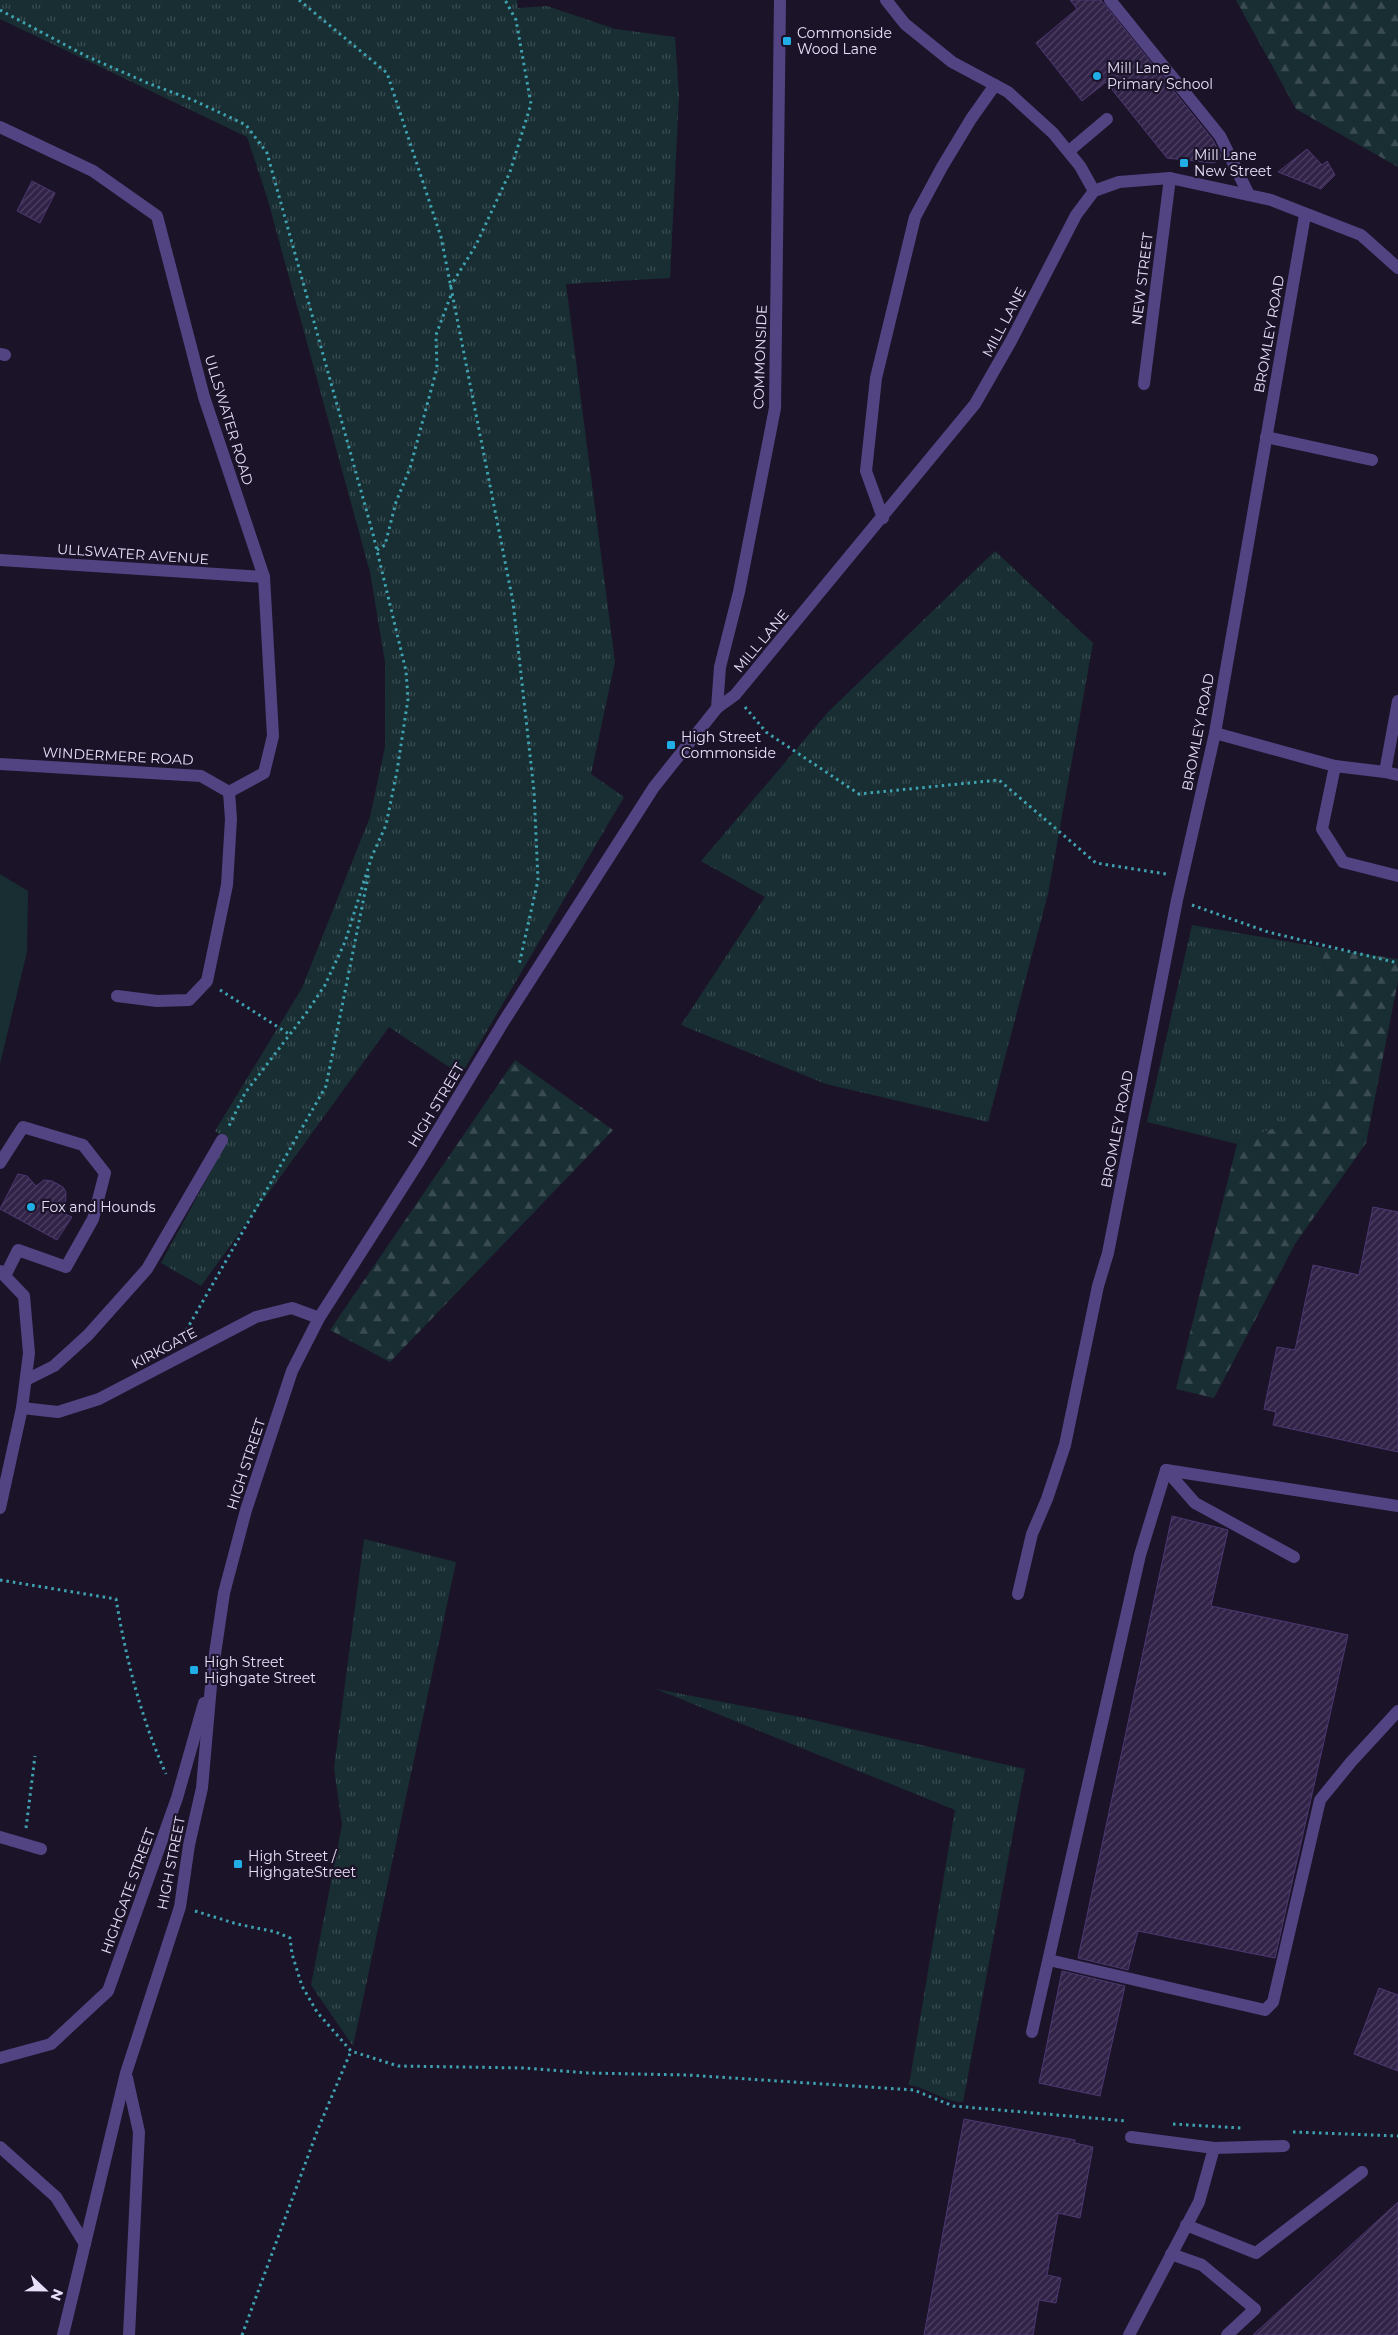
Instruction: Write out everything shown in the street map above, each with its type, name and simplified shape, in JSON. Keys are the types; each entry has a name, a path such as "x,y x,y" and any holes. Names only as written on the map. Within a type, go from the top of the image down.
{"street":[{"name":"COMMONSIDE","path":"717,708 720,667 739,592 775,408 780,0"},
{"path":"886,0 905,24 952,62 1008,92 1053,133 1080,166 1094,191 1119,182 1170,178 1271,200 1361,235 1398,268"},
{"path":"1110,0 1220,136 1249,195"},
{"path":"883,518 866,472 876,378 915,217 971,119 995,86"},
{"path":"1069,151 1107,119"},
{"name":"ULLSWATER ROAD","path":"0,127 93,171 156,216 204,396 264,577 273,736 264,772 229,792"},
{"name":"NEW STREET","path":"1144,384 1170,178"},
{"name":"MILL LANE","path":"717,708 735,695 883,518 975,404 1012,341 1076,215 1094,191"},
{"name":"BROMLEY ROAD","path":"1018,1594 1032,1534 1047,1499 1065,1445 1098,1286 1108,1253 1177,900 1215,733 1305,214"},
{"path":"1266,437 1372,460"},
{"name":"ULLSWATER AVENUE","path":"0,560 264,577"},
{"path":"1384,772 1398,700"},
{"name":"HIGH STREET","path":"64,2335 126,2073 180,1908 189,1844 202,1788 212,1674 224,1593 246,1510 292,1371 318,1318 420,1160 504,1021 654,788 717,708"},
{"path":"1215,733 1335,766 1398,775"},
{"name":"WINDERMERE ROAD","path":"0,764 201,776 229,792"},
{"path":"1335,766 1322,829 1342,862 1398,876"},
{"path":"117,996 157,1001 189,1000 207,981 227,885 231,819 229,792"},
{"path":"0,1163 23,1127 83,1145 106,1173 93,1219 66,1267 18,1250 3,1274 24,1296 29,1353 22,1408 0,1508"},
{"path":"26,1380 54,1366 88,1335 146,1269 222,1140"},
{"name":"KIRKGATE","path":"22,1408 58,1412 99,1399 256,1317 292,1308 318,1318"},
{"path":"1166,1470 1398,1506"},
{"path":"1166,1470 1194,1503 1294,1557"},
{"path":"1032,2032 1140,1555 1166,1470"},
{"name":"HIGHGATE STREET","path":"0,2058 52,2044 108,1991 177,1798 212,1674"},
{"path":"1048,1960 1265,2010 1273,2002 1320,1800 1351,1762 1398,1711"},
{"path":"0,1837 24,1842 41,1849"},
{"path":"126,2073 139,2132 129,2335"},
{"path":"1131,2137 1214,2148 1284,2146"},
{"path":"0,2147 56,2198 86,2244"},
{"path":"1129,2335 1199,2202 1214,2148"},
{"path":"1186,2225 1256,2253 1362,2172"},
{"path":"1171,2254 1202,2265 1255,2309 1227,2335"}],"path":[{"path":"299,0 387,73 441,237 513,602 534,791 538,880 517,974"},
{"path":"450,287 476,245 510,172 531,104 516,20 505,0"},
{"path":"0,10 86,56 150,84 193,100 246,125 267,152 377,550 406,671 408,699 397,772 386,825 372,856 345,942 325,985 245,1093 222,1140"},
{"path":"377,550 385,545 396,502 410,468 437,368 436,336 451,294"},
{"path":"735,695 766,732 859,794 999,780 1096,863 1183,876"},
{"path":"183,1337 326,1086 372,856"},
{"path":"1177,900 1268,932 1398,963"},
{"path":"207,981 289,1034"},
{"path":"0,1580 116,1599 125,1655 157,1753 177,1798"},
{"path":"24,1842 35,1756"},
{"path":"180,1908 204,1912 237,1924 276,1932 290,1938 292,1954 302,1986 316,2012 351,2051 398,2066 525,2068 588,2073 687,2075 914,2090 953,2106 1133,2122"},
{"path":"242,2335 318,2129 351,2051"},
{"path":"1171,2124 1246,2129"},
{"path":"1284,2131 1398,2136"}],"green space":[{"path":"0,0 517,0 518,8 547,6 615,29 675,37 679,96 670,278 566,284 615,662 591,774 624,797 461,1075 389,1027 201,1286 161,1263 228,1140 215,1131 302,988 370,817 385,747 385,662 370,572 267,197 247,137 0,19"},
{"path":"1236,0 1398,0 1398,167 1296,109"},
{"path":"995,551 1093,643 1048,894 988,1122 826,1084 681,1025 765,897 701,861 828,712"},
{"path":"0,874 28,891 27,952 0,1064"},
{"path":"1192,925 1319,947 1347,1031 1320,1108 1237,1144 1147,1122"},
{"path":"1319,947 1398,959 1398,981 1366,1143 1295,1244 1214,1398 1176,1389 1237,1144 1320,1108 1347,1031"},
{"path":"515,1060 613,1130 390,1362 330,1330"},
{"path":"364,1539 456,1562 353,2046 311,1985 342,1825 334,1768"},
{"path":"656,1689 800,1717 1025,1769 963,2102 949,2100 909,2085 955,1810"}],"building":[{"path":"1070,0 1101,0 1213,140 1221,156 1218,161 1213,163 1167,158 1106,82 1082,101 1036,43 1077,9"},
{"path":"1307,149 1322,165 1327,161 1335,175 1321,189 1278,172"},
{"path":"32,181 55,193 40,223 17,211"},
{"name":"Fox and Hounds","path":"18,1174 27,1176 36,1186 44,1180 52,1181 63,1187 66,1192 65,1214 72,1217 57,1240 0,1209"},
{"path":"1373,1207 1398,1212 1398,1452 1273,1425 1276,1412 1264,1409 1277,1347 1295,1350 1313,1265 1359,1275"},
{"path":"1172,1516 1228,1530 1211,1606 1348,1635 1275,1958 1138,1931 1128,1970 1078,1958"},
{"path":"1062,1971 1125,1986 1100,2096 1039,2083"},
{"path":"1379,1988 1398,1995 1398,2071 1354,2054"},
{"path":"964,2119 1075,2140 1075,2143 1093,2147 1080,2218 1058,2213 1047,2275 1061,2278 1056,2303 1039,2300 1033,2335 924,2335"},
{"path":"1398,2202 1398,2335 1253,2335"}],"place":[{"name":"Commonside Wood Lane","path":"787,41"},
{"name":"Mill Lane Primary School","path":"1097,76"},
{"name":"Mill Lane New Street","path":"1184,163"},
{"name":"High Street Commonside","path":"671,745"},
{"name":"Fox and Hounds","path":"31,1207"},
{"name":"High Street Highgate Street","path":"194,1670"},
{"name":"High Street / HighgateStreet","path":"238,1864"}]}
